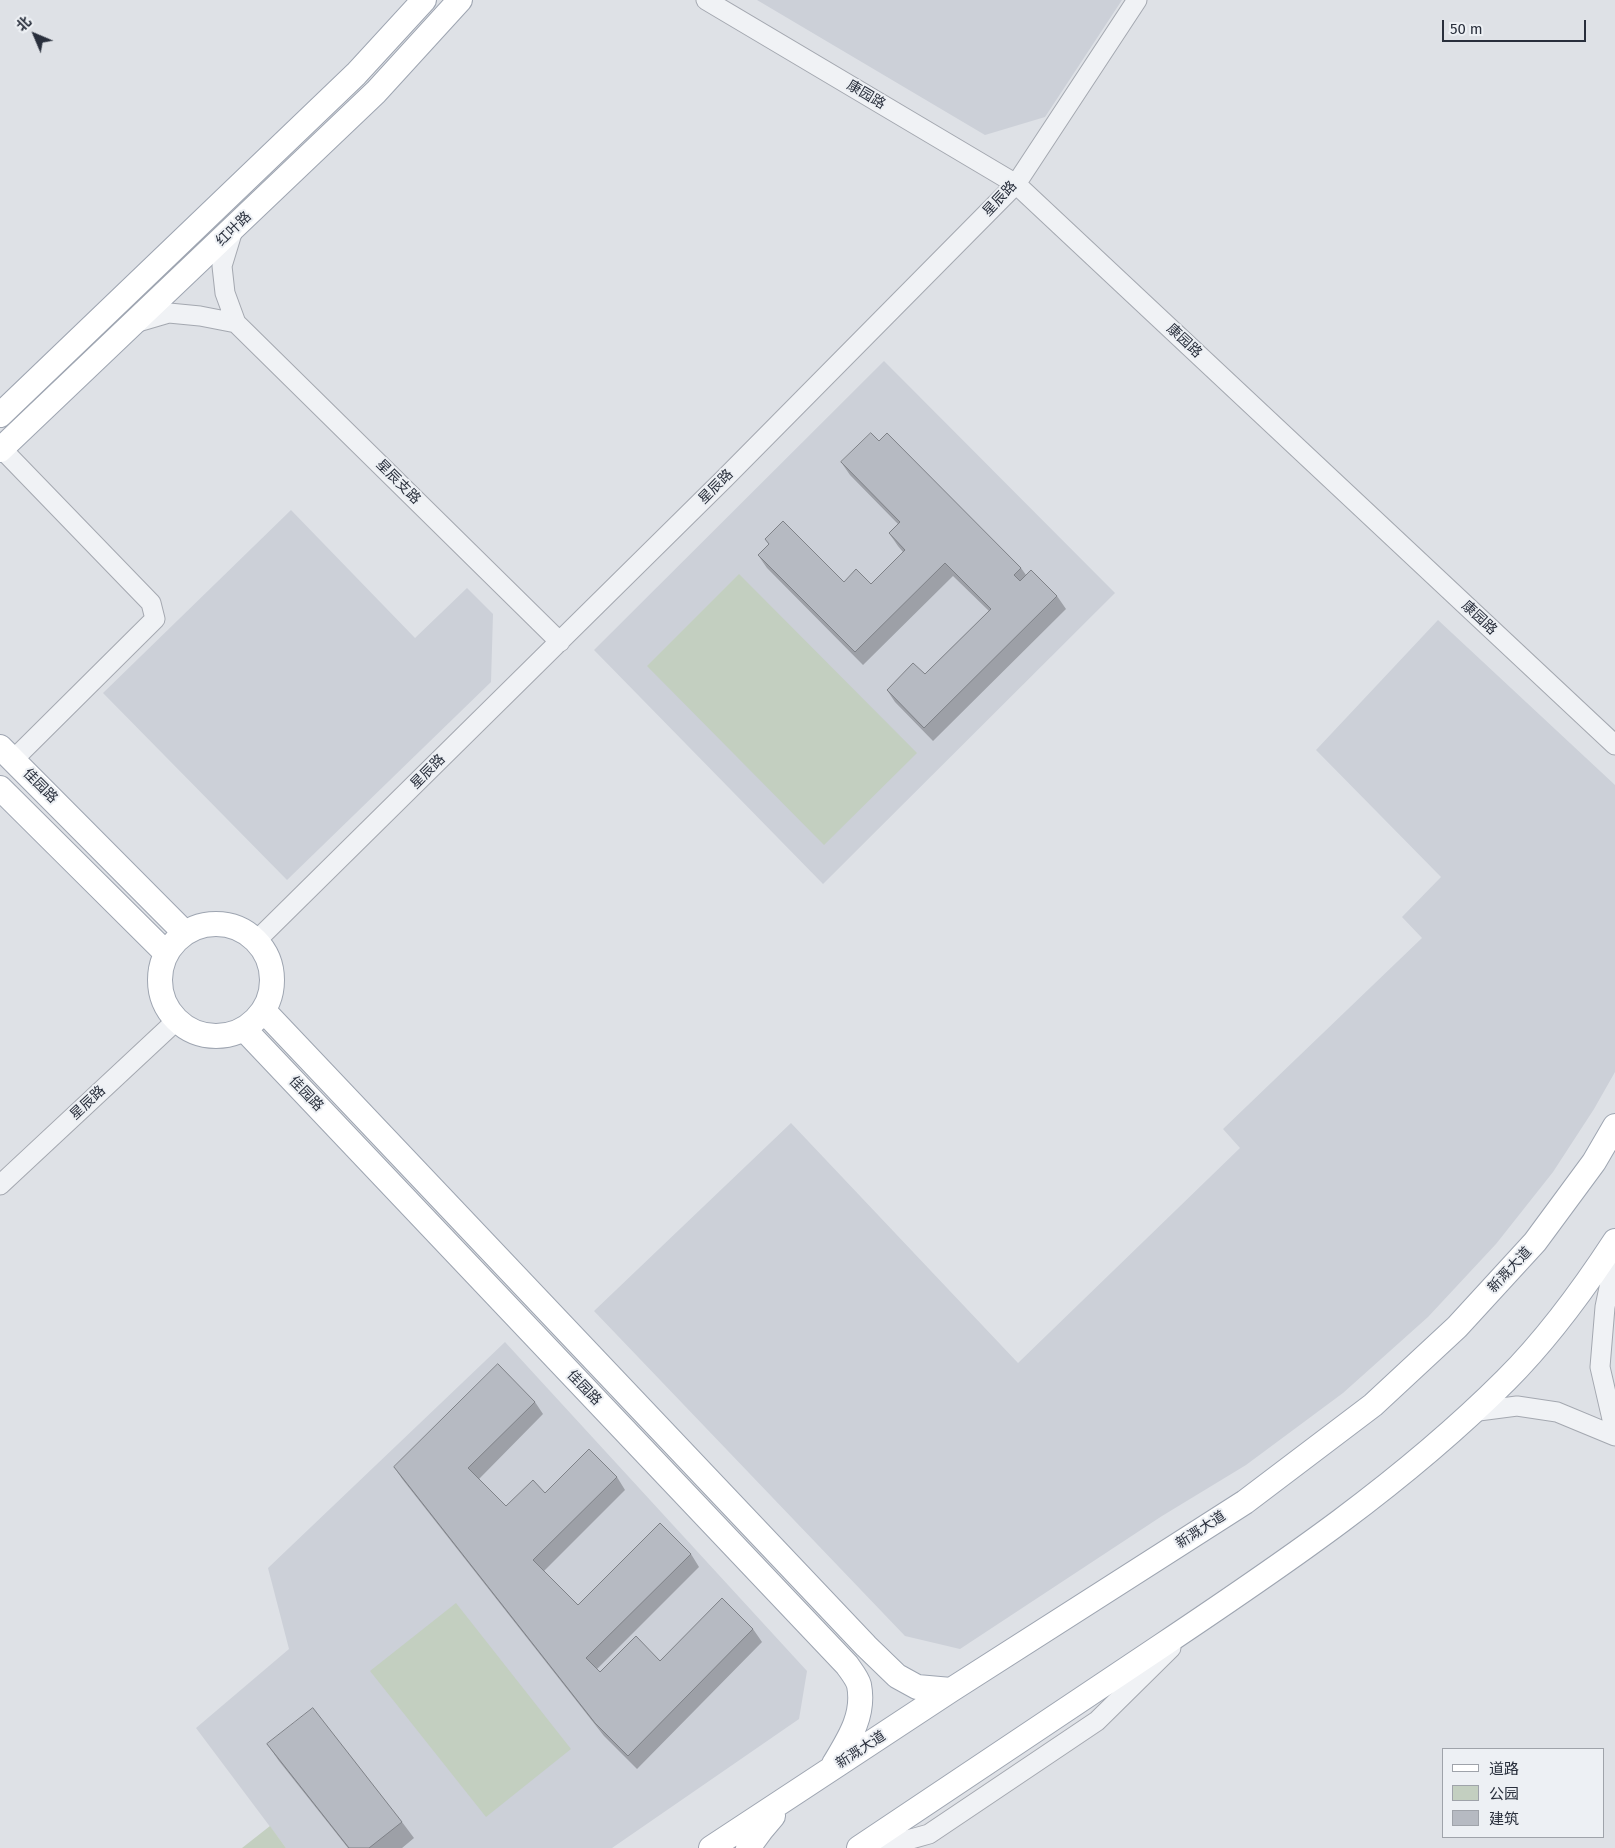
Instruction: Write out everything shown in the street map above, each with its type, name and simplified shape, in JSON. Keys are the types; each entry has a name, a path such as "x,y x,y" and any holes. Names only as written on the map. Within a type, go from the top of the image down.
{"main road":[{"name":"红叶路","path":"0,415 356,74 424,0"},
{"name":"红叶路","path":"1,450 376,92 460,0"},
{"name":"佳园路","path":"7,753 185,932"},
{"path":"0,788 166,953"},
{"path":"212,925 228,926 243,931 256,941 266,955 271,971 271,988 264,1011 244,1029 230,1035 202,1034 188,1029 167,1009 160,980 166,953 185,932 212,925"},
{"name":"佳园路","path":"264,1011 866,1646 897,1676 917,1687 951,1690"},
{"name":"佳园路","path":"244,1029 847,1665 858,1683 860,1708 854,1730 832,1768"},
{"name":"新溉大道","path":"711,1848 951,1690 1246,1502 1373,1405 1457,1327 1535,1242 1594,1162 1615,1126"},
{"path":"859,1848 1292,1558 1423,1457 1507,1380 1586,1286 1615,1241"},
{"path":"748,1848 762,1829 795,1793"}],"street":[{"name":"康园路","path":"706,0 1016,184 1615,746"},
{"name":"星辰路","path":"256,941 724,479 1016,184 1137,0"},
{"path":"233,230 222,266 225,293 236,323"},
{"path":"135,323 169,313 200,316 236,323"},
{"name":"星辰支路","path":"236,323 560,642"},
{"path":"1,450 151,603 155,619 7,753"},
{"name":"星辰路","path":"0,1185 177,1020"},
{"path":"1615,1259 1605,1307 1600,1367 1615,1432"},
{"path":"1472,1412 1517,1406 1557,1412 1615,1436"},
{"path":"879,1848 929,1834 1097,1721 1200,1620"}],"shaded area":[{"path":"757,0 1122,0 1045,117 985,135"},
{"path":"884,361 1115,593 823,884 594,650"},
{"path":"291,510 415,638 467,588 493,614 491,682 287,880 103,693"},
{"path":"1438,620 1615,785 1615,1072 1594,1109 1553,1172 1496,1244 1428,1317 1343,1393 1246,1465 1162,1516 960,1649 905,1636 594,1311 791,1123 1018,1363 1240,1148 1223,1129 1422,938 1402,917 1441,877 1316,750"},
{"path":"505,1342 807,1671 799,1719 612,1848 286,1848 196,1728 289,1649 268,1568"}],"green space":[{"path":"739,574 917,753 824,845 647,666"},
{"path":"456,1603 571,1749 486,1817 370,1671"},
{"path":"270,1826 286,1848 242,1848"}],"building":[{"path":"871,433 879,441 887,433 1021,568 1014,575 1020,581 1031,570 1057,596 924,728 887,690 913,663 925,674 991,609 945,563 855,652 758,555 769,544 765,539 783,521 844,582 856,569 871,584 905,550 889,533 900,522 841,462"},
{"path":"498,1364 535,1402 468,1468 506,1506 533,1480 545,1493 589,1449 617,1477 533,1560 578,1605 660,1523 691,1554 586,1658 600,1672 636,1636 660,1661 722,1598 753,1629 628,1756 595,1723 394,1467"},
{"path":"313,1708 402,1822 369,1848 349,1848 267,1744"}]}
